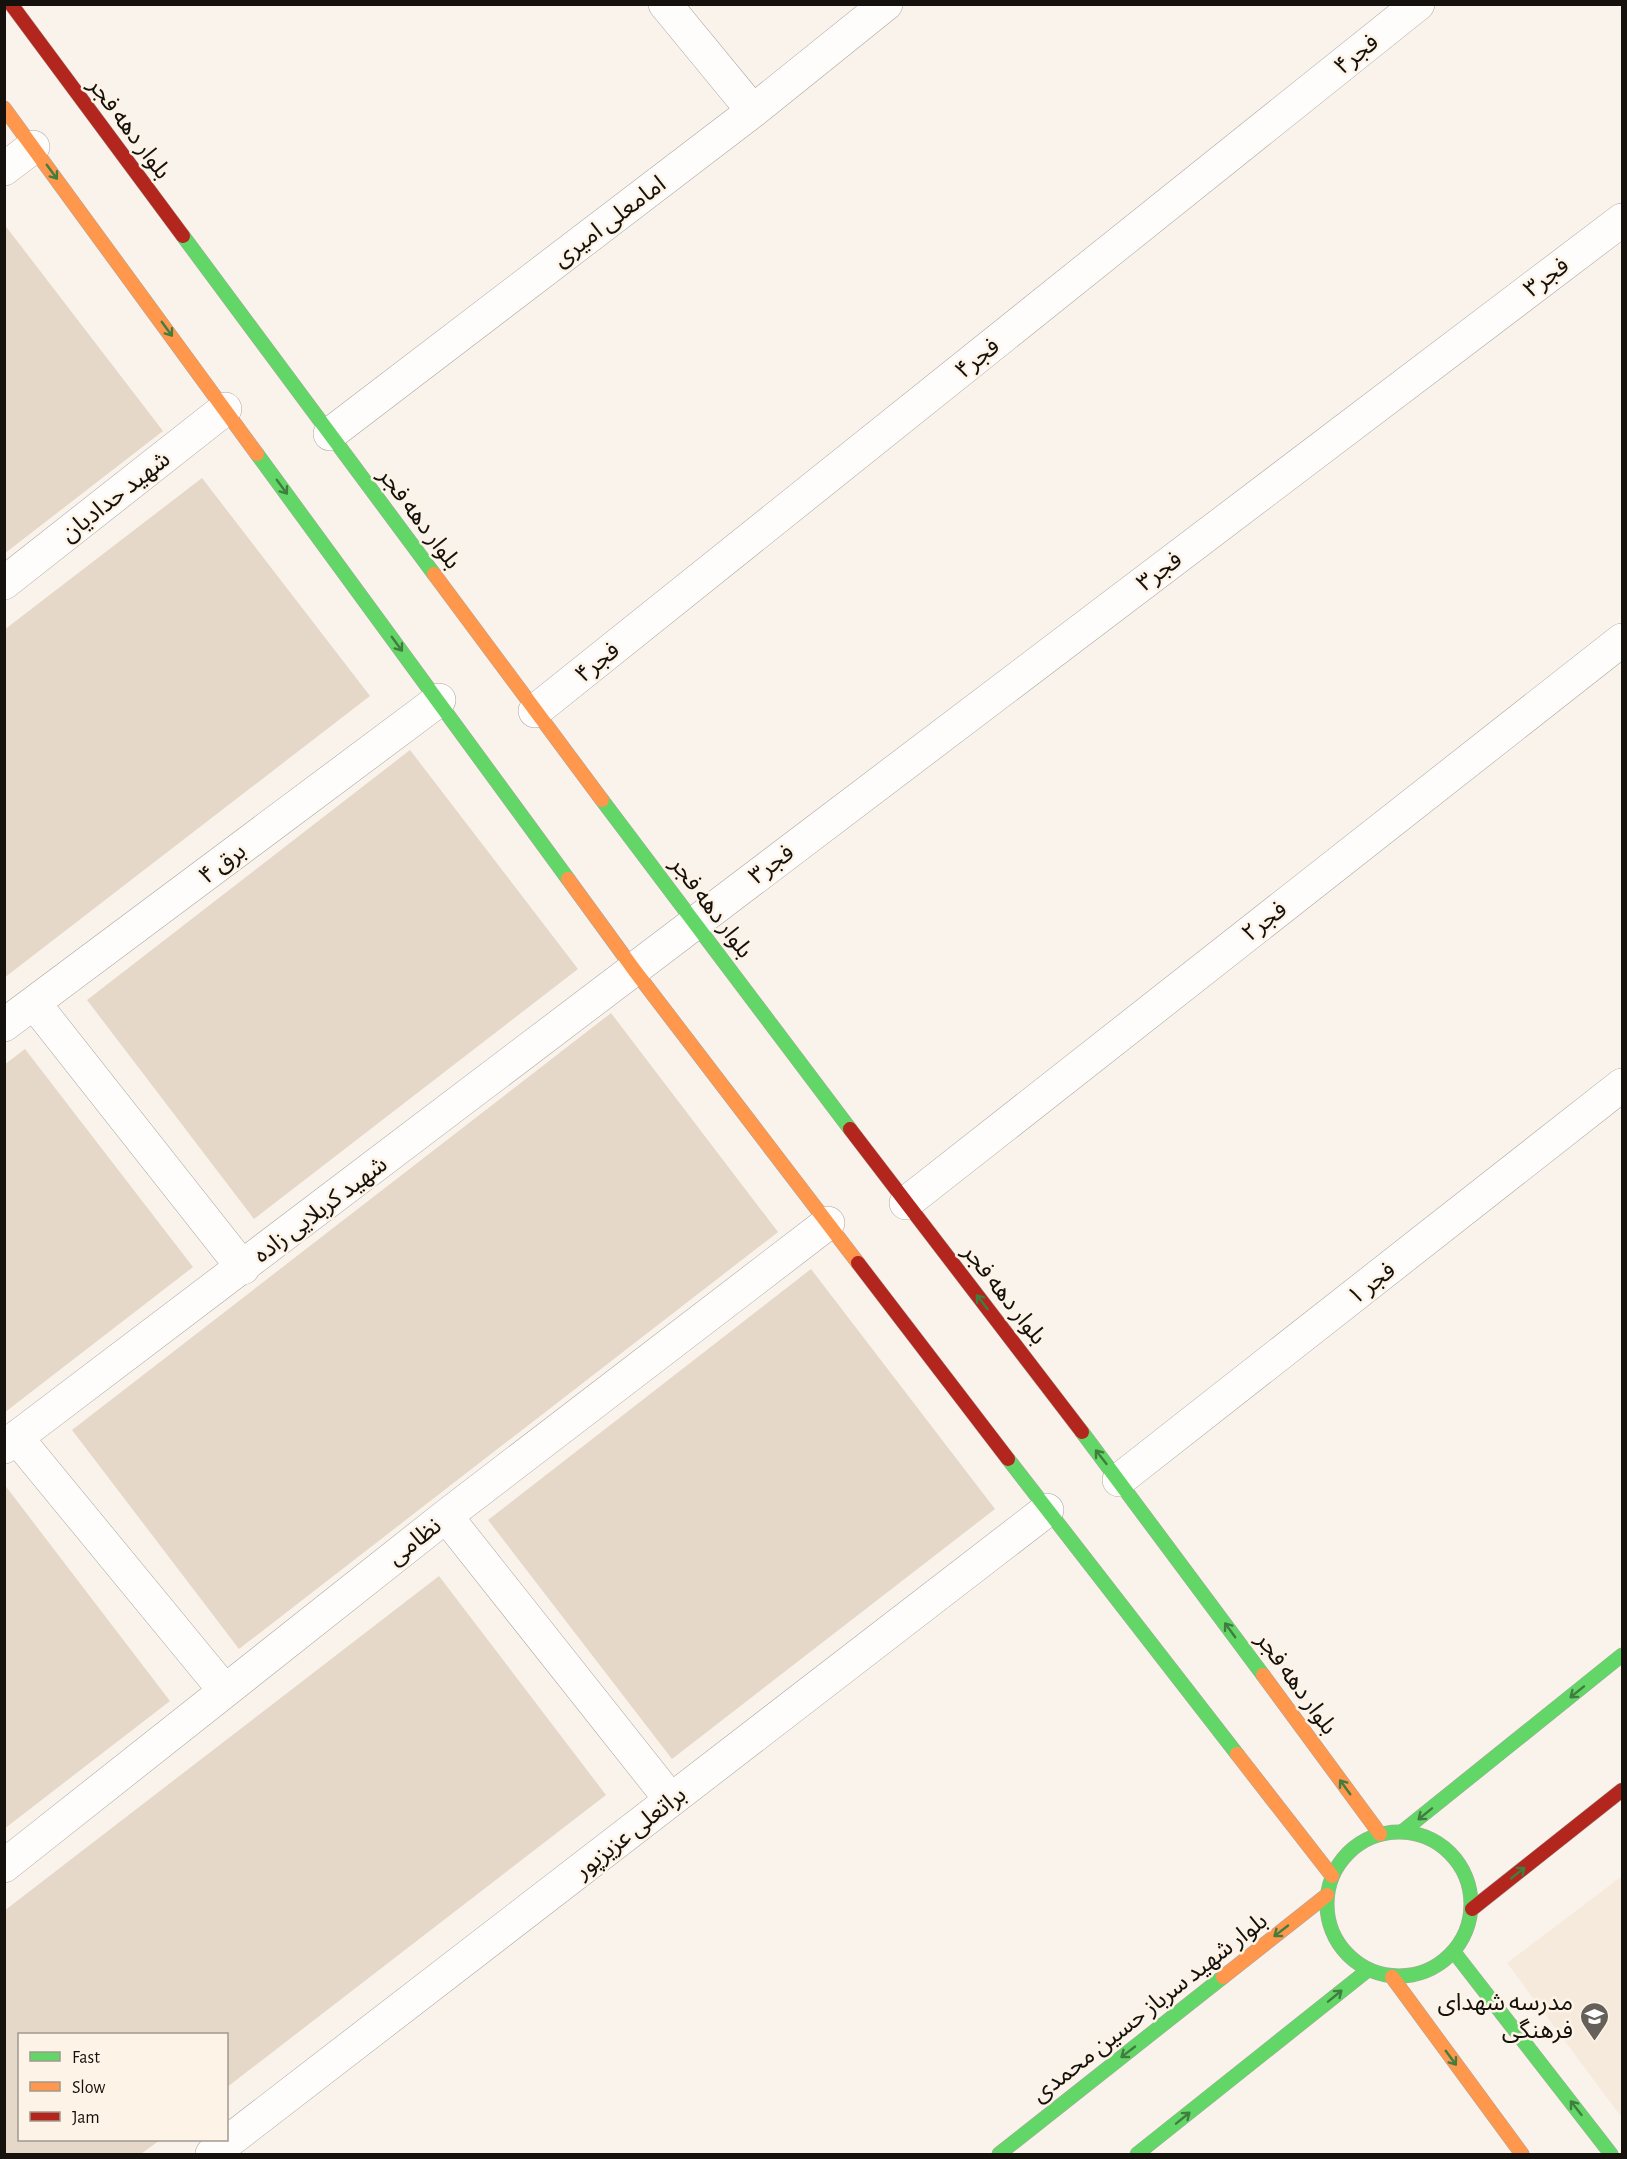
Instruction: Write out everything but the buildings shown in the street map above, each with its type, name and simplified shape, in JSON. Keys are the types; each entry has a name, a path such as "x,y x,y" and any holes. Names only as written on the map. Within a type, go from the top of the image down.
{"street":[{"name":"بلوار دهه فجر","path":"11,4 536,711 906,1203 1119,1480 1380,1834"},
{"path":"665,4 753,111"},
{"name":"امامعلی امیری","path":"330,434 753,111 886,4"},
{"name":"فجر۴","path":"536,711 1418,4"},
{"path":"4,108 439,700 634,970 1047,1510 1332,1876"},
{"path":"4,169 33,147"},
{"name":"فجر۳","path":"634,970 1623,220"},
{"name":"شهید حدادیان","path":"4,584 225,409"},
{"name":"فجر۲","path":"906,1203 1623,640"},
{"name":"برق ۴","path":"4,1025 439,700"},
{"name":"شهید کربلایی زاده","path":"11,1442 634,970"},
{"path":"34,1003 243,1268"},
{"name":"فجر ۱","path":"1119,1480 1623,1085"},
{"name":"نظامی","path":"4,1866 447,1516 828,1223"},
{"path":"11,1442 225,1691"},
{"name":"براتعلی عزیزپور","path":"212,2154 1047,1510"},
{"path":"447,1516 671,1800"},
{"path":"1403,1831 1623,1656"},
{"path":"1472,1910 1623,1790"},
{"path":"1403,1831 1426,1836 1446,1848 1461,1865 1470,1886 1472,1910 1467,1932 1454,1952 1436,1967 1415,1976 1392,1977 1368,1970 1349,1958 1335,1939 1328,1917 1327,1895 1332,1876 1344,1857 1360,1843 1380,1834 1403,1831"},
{"name":"بلوار شهید سرباز حسین محمدی","path":"999,2154 1327,1895"},
{"path":"1454,1952 1611,2154"},
{"path":"1137,2154 1368,1970"},
{"path":"1392,1977 1522,2154"}],"shaded area":[{"name":"مدرسه شهدای فرهنگی","path":"1622,1876 1622,2118 1507,1963"}],"traffic: fast":[{"path":"183,236 434,574"},
{"path":"257,454 568,879"},
{"path":"602,800 850,1129"},
{"path":"1082,1432 1263,1675"},
{"path":"1008,1459 1237,1754"},
{"path":"1403,1831 1622,1655"},
{"path":"1399,1832 1427,1837 1450,1853 1466,1876 1471,1904 1466,1932 1450,1955 1427,1971 1399,1976 1371,1971 1348,1955 1332,1932 1327,1904 1332,1876 1348,1853 1371,1837 1399,1832"},
{"path":"1454,1952 1611,2154"},
{"path":"1137,2154 1368,1970"},
{"path":"999,2154 1223,1977"}],"traffic: slow":[{"path":"4,108 257,454"},
{"path":"434,574 602,800"},
{"path":"568,879 635,971 858,1263"},
{"path":"1263,1675 1380,1834"},
{"path":"1237,1754 1332,1876"},
{"path":"1223,1977 1327,1895"},
{"path":"1392,1977 1522,2154"}],"traffic: jam":[{"path":"11,4 183,236"},
{"path":"850,1129 1082,1432"},
{"path":"858,1263 1008,1459"},
{"path":"1472,1909 1622,1790"}],"place":[{"name":"مدرسه شهدای فرهنگی","path":"1594,2042"}]}
